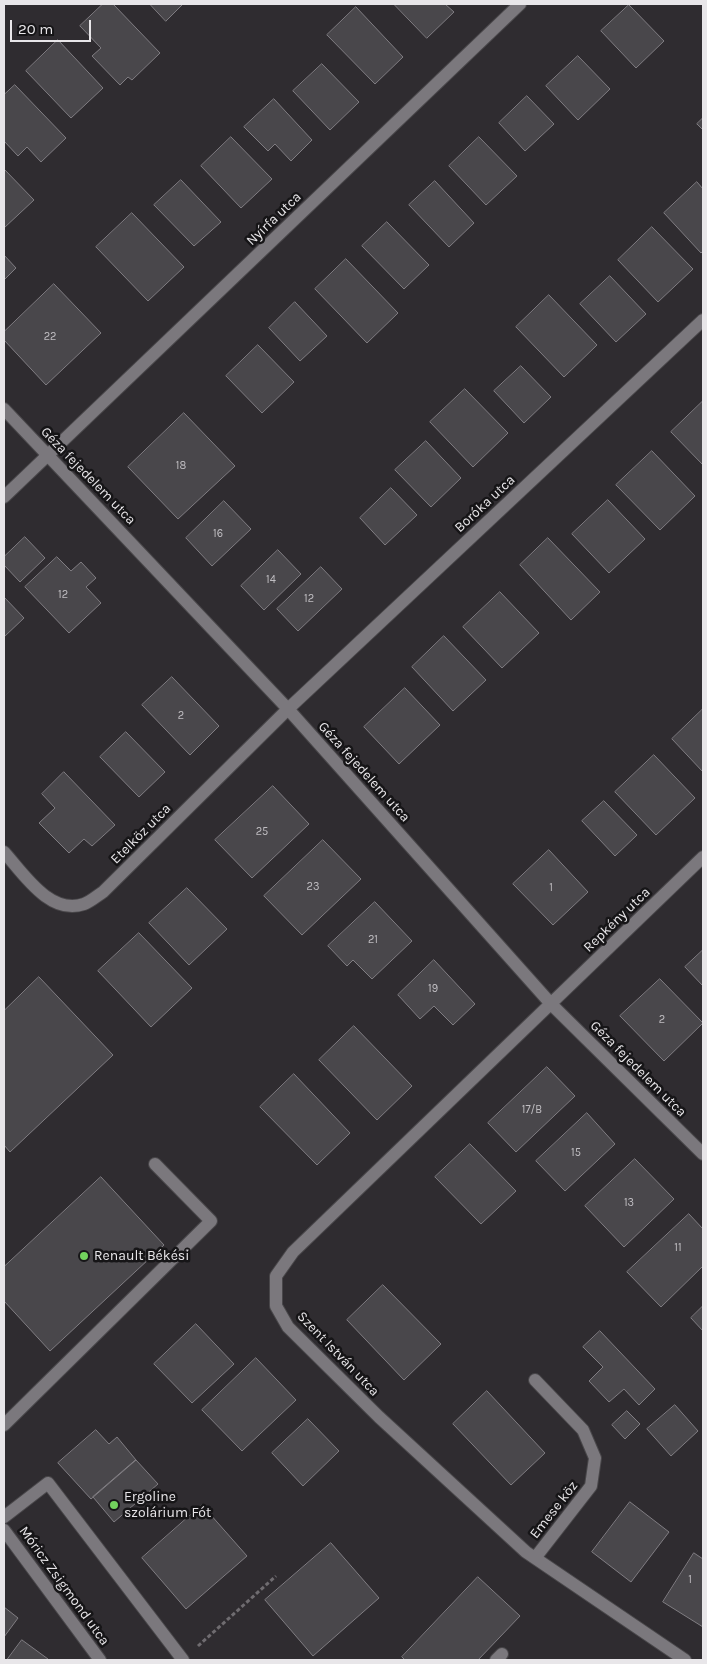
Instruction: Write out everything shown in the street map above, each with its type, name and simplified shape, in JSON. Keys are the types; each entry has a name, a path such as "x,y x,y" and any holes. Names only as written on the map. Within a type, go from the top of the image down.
{"street":[{"name":"Nyírfa utca","path":"49,456 520,4"},
{"name":"Boróka utca","path":"288,709 703,320"},
{"name":"Géza fejedelem utca","path":"4,409 288,709 552,1005 703,1154"},
{"path":"4,497 49,456"},
{"name":"Etelköz utca","path":"4,852 40,892 59,905 83,905 103,892 288,709"},
{"name":"Repkény utca","path":"552,1005 703,857"},
{"name":"Szent István utca","path":"552,1005 293,1252 276,1276 276,1306 288,1327 378,1417 535,1558 685,1660"},
{"path":"4,1424 211,1221 155,1164"},
{"name":"Emese köz","path":"535,1380 583,1430 595,1458 591,1486 535,1558"},
{"path":"4,1517 48,1483 183,1660"},
{"name":"Móricz Zsigmond utca","path":"4,1530 100,1660"}],"path":[{"path":"183,1660 276,1576"}],"building":[{"path":"103,4 113,4 160,53 132,80 128,77 120,85 92,56 101,48 80,26"},
{"path":"150,4 183,4 166,21"},
{"path":"394,4 445,4 454,12 427,38"},
{"path":"629,5 664,41 636,68 601,31"},
{"path":"356,7 403,57 375,84 327,35"},
{"path":"58,40 103,88 71,118 26,71"},
{"path":"578,56 610,89 578,120 546,86"},
{"path":"322,64 359,102 330,130 293,91"},
{"path":"15,85 66,138 41,162 27,147 18,156 4,141 4,95"},
{"path":"527,96 554,124 525,151 499,123"},
{"path":"274,99 312,140 291,161 275,144 268,151 244,127"},
{"path":"703,118 703,130 697,124"},
{"path":"231,137 272,179 241,208 201,166"},
{"path":"479,137 517,176 486,205 449,166"},
{"path":"4,169 34,200 4,228"},
{"path":"181,180 221,222 194,246 154,205"},
{"path":"435,181 474,223 449,247 409,205"},
{"path":"697,182 703,189 703,251 701,253 664,213"},
{"path":"132,213 184,267 148,301 96,247"},
{"path":"387,222 429,265 404,289 362,246"},
{"path":"652,227 693,269 658,302 618,260"},
{"path":"4,255 16,268 4,280"},
{"path":"346,259 398,313 367,343 315,289"},
{"path":"610,276 646,314 616,342 580,304"},
{"path":"54,284 101,333 46,385 4,340 4,332"},
{"path":"549,295 597,345 564,377 516,327"},
{"path":"295,302 327,336 300,361 269,328"},
{"path":"258,345 294,382 262,413 226,376"},
{"path":"521,366 551,397 524,423 494,391"},
{"path":"465,389 508,433 473,467 430,422"},
{"path":"703,401 703,465 671,432"},
{"path":"184,413 235,466 178,519 128,467"},
{"path":"426,441 461,478 431,507 395,470"},
{"path":"652,451 695,496 660,530 616,485"},
{"path":"391,488 417,515 385,545 360,518"},
{"path":"608,500 645,539 609,573 572,534"},
{"path":"224,501 251,529 212,566 186,538"},
{"path":"25,537 45,558 20,582 4,565 4,557"},
{"path":"548,538 600,592 571,620 520,565"},
{"path":"278,550 301,574 264,610 241,586"},
{"path":"57,557 71,571 81,562 96,578 86,587 101,603 69,633 25,587"},
{"path":"321,567 342,589 298,631 277,609"},
{"path":"500,592 539,633 502,668 463,627"},
{"path":"4,597 24,618 4,637"},
{"path":"444,636 486,680 453,711 412,667"},
{"path":"172,677 219,726 190,755 142,705"},
{"path":"405,688 440,725 399,764 364,727"},
{"path":"703,711 703,772 672,739"},
{"path":"126,732 165,772 139,797 100,757"},
{"path":"654,755 695,798 656,835 615,792"},
{"path":"64,772 115,825 92,846 84,839 69,853 39,823 55,808 42,794"},
{"path":"273,786 309,824 252,878 215,840"},
{"path":"604,801 637,835 615,856 582,821"},
{"path":"323,840 361,879 302,935 264,896"},
{"path":"549,850 588,892 553,925 513,884"},
{"path":"187,888 227,929 189,965 149,923"},
{"path":"375,902 412,941 372,979 353,960 347,966 328,946"},
{"path":"139,933 192,988 151,1027 98,971"},
{"path":"703,950 703,986 685,967"},
{"path":"434,960 475,1004 453,1025 434,1006 420,1019 398,995"},
{"path":"39,977 113,1055 10,1152 4,1145 4,1011"},
{"path":"660,979 703,1023 664,1061 620,1016"},
{"path":"354,1026 412,1086 377,1120 319,1060"},
{"path":"547,1067 575,1096 516,1152 488,1123"},
{"path":"294,1074 350,1133 317,1165 260,1107"},
{"path":"587,1113 615,1144 565,1191 536,1161"},
{"path":"470,1144 516,1191 481,1224 435,1177"},
{"path":"635,1159 674,1199 624,1247 585,1206"},
{"name":"Renault Békési","path":"101,1177 164,1245 50,1351 4,1301 4,1267"},
{"path":"689,1214 703,1229 703,1266 661,1307 627,1272"},
{"path":"383,1285 441,1344 404,1380 347,1320"},
{"path":"703,1306 703,1331 691,1318"},
{"path":"196,1324 234,1364 192,1403 154,1364"},
{"path":"600,1331 655,1389 639,1405 624,1389 609,1402 589,1381 603,1367 583,1347"},
{"path":"256,1358 296,1400 242,1451 202,1410"},
{"path":"487,1391 545,1453 511,1485 453,1424"},
{"path":"675,1405 698,1431 671,1456 647,1429"},
{"path":"627,1411 640,1424 625,1439 612,1425"},
{"path":"308,1419 339,1451 303,1486 272,1453"},
{"path":"96,1430 109,1444 117,1437 136,1460 91,1499 58,1463"},
{"path":"136,1460 158,1484 114,1522 93,1497"},
{"path":"630,1502 669,1532 631,1582 592,1552"},
{"path":"202,1505 247,1556 186,1609 142,1558"},
{"path":"331,1543 379,1598 313,1656 265,1600"},
{"path":"694,1553 703,1559 703,1627 663,1602"},
{"path":"478,1577 520,1616 478,1660 405,1660 402,1657"},
{"path":"4,1607 18,1618 4,1637"},
{"path":"22,1640 48,1659 7,1660"}],"place":[{"name":"Renault Békési","path":"84,1256"},
{"name":"Ergoline szolárium Fót","path":"114,1505"}]}
